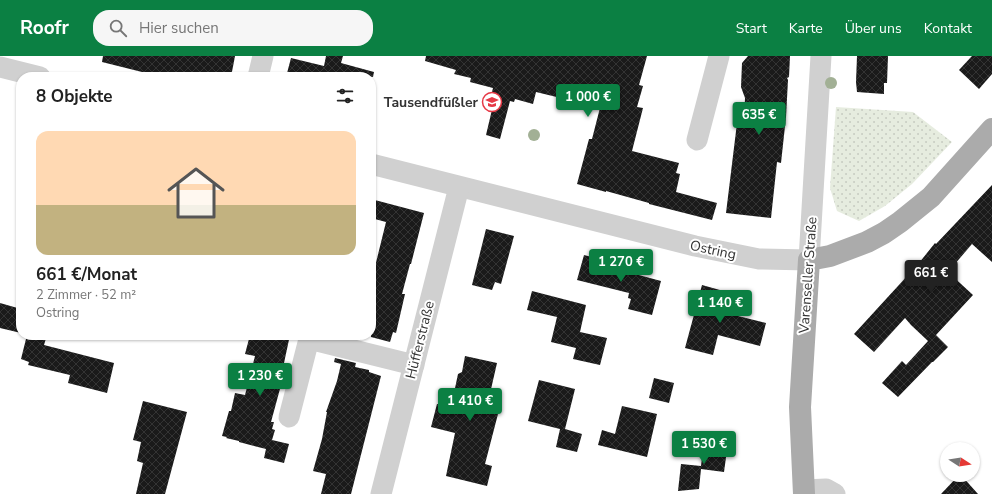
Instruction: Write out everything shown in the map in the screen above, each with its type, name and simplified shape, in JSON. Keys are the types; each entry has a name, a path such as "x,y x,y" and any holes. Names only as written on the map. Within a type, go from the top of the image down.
{"main road":[{"name":"Ostring","path":"809,260 830,256 866,242 884,233 900,222 931,197 992,129"},
{"name":"Varenseller Straße","path":"804,492 800,408 809,260"}],"street":[{"path":"259,72 263,56"},
{"path":"697,140 719,56"},
{"name":"Varenseller Straße","path":"809,260 821,56"},
{"path":"0,67 20,72"},
{"name":"Ostring","path":"376,165 695,246 759,259 809,260"},
{"name":"Hüfferstraße","path":"381,494 459,187"},
{"path":"289,417 308,340"},
{"path":"320,340 414,365"},
{"path":"804,492 826,489 835,494"}],"shaded area":[{"path":"836,107 913,112 952,142 912,184 885,206 859,221 837,211 830,188"}],"building":[{"path":"103,56 235,56 232,72 142,72 102,62"},
{"path":"326,56 343,56 341,63 374,72 287,72 291,58 324,66"},
{"path":"426,56 647,56 639,85 643,86 637,107 643,108 632,151 679,163 676,173 680,174 676,192 717,203 712,220 577,184 589,139 592,139 602,100 571,91 569,100 536,92 533,104 515,99 514,102 510,101 500,139 486,135 495,97 491,96 493,88 470,82 471,78 454,74 456,70 425,61"},
{"path":"748,56 790,56 781,163 777,162 771,218 726,213 737,123 744,124 745,98 741,87 742,63"},
{"path":"857,56 888,56 887,83 884,83 884,94 857,92"},
{"path":"972,56 992,56 992,74 979,89 959,70"},
{"path":"992,185 992,262 972,244 948,272 973,295 936,335 948,347 898,397 882,383 902,361 906,365 928,341 905,318 874,352 854,334 919,263 935,243 936,244"},
{"path":"376,200 424,213 402,294 405,294 396,333 393,332 390,342 376,338 376,263 386,222 376,219"},
{"path":"486,229 514,236 501,284 495,282 492,290 472,285"},
{"path":"584,255 626,266 624,271 661,281 652,315 628,309 631,299 628,298 629,293 577,280"},
{"path":"702,285 727,292 722,309 727,310 726,313 766,323 760,346 718,335 713,355 685,348"},
{"path":"532,291 586,305 580,332 607,338 600,365 573,359 576,348 551,342 557,317 527,310"},
{"path":"0,303 16,308 16,332 0,328"},
{"path":"26,340 46,340 44,345 114,363 107,393 68,383 70,375 28,365 29,362 21,359"},
{"path":"249,340 289,340 284,363 287,363 271,422 274,422 272,429 275,430 272,440 289,444 284,463 264,458 266,449 222,436 229,411 231,411 235,393 245,395 255,356 245,354"},
{"path":"465,356 497,363 486,411 498,414 485,464 492,466 487,486 446,476 455,433 431,427 437,404 451,407 458,374 462,372"},
{"path":"335,358 356,363 355,367 369,370 369,372 381,376 351,494 321,494 326,474 313,471 322,439 326,412 337,381 341,364 334,362"},
{"path":"654,378 674,383 669,403 649,398"},
{"path":"539,380 575,389 565,429 582,434 577,452 556,447 560,429 528,421"},
{"path":"143,401 187,412 165,494 136,494 143,463 137,461 141,442 133,440"},
{"path":"622,406 657,414 647,457 598,445 602,430 615,434"},
{"path":"704,441 728,443 724,472 701,469 699,489 678,491 681,464 701,466"},
{"path":"952,482 967,482 978,494 941,494"}],"place":[{"name":"Tausendfüßler","path":"492,102"}]}
